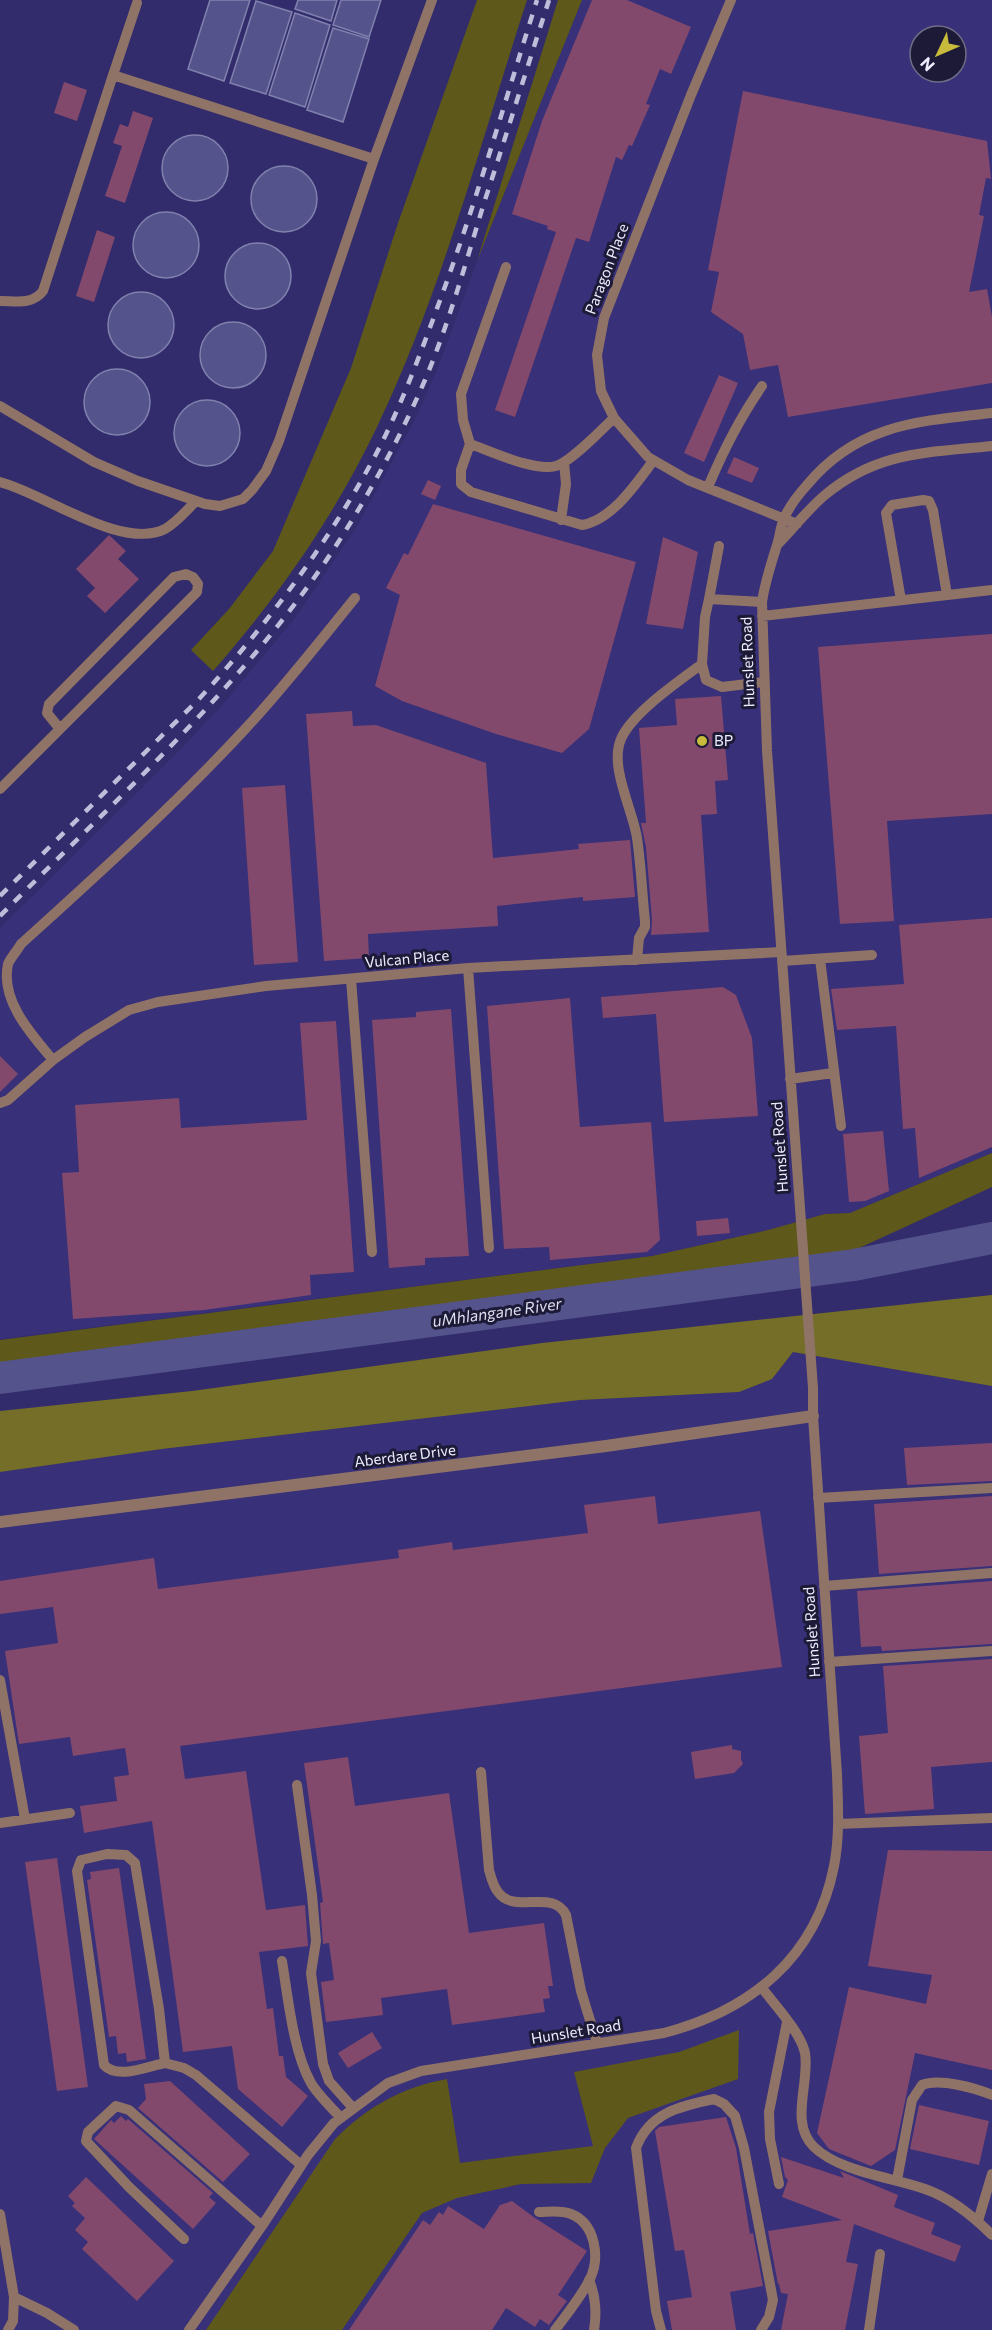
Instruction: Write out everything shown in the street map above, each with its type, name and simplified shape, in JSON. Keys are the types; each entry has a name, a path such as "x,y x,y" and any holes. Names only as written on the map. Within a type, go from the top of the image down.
{"street":[{"name":"Aberdare Drive","path":"0,1522 595,1447 813,1416"}],"lane":[{"path":"0,406 94,462 196,501 220,506 233,504 243,499 266,471 279,441 374,159 432,0"},
{"name":"Paragon Place","path":"731,0 691,95 604,318 597,355 600,385 607,408 653,461 688,480 797,524"},
{"path":"0,301 30,301 38,298 43,291 137,3"},
{"path":"113,75 374,159"},
{"path":"506,267 461,394 463,420 470,444 461,470 460,480 465,488 471,492 582,525 597,519 628,492 653,461"},
{"path":"708,488 738,420 762,387"},
{"name":"Hunslet Road","path":"189,2330 262,2226 301,2165 334,2123 388,2083 422,2071 664,2033 716,2016 762,1988 806,1939 824,1902 834,1865 838,1824 813,1388 781,957 764,682 762,602 764,584 783,520 796,498 832,458 873,434 934,419 992,413"},
{"path":"470,444 531,464 550,466 564,462 614,418"},
{"name":"Hunslet Road","path":"777,546 824,496 851,476 872,465 896,457 992,446"},
{"path":"561,520 566,484 564,462"},
{"path":"0,482 21,488 101,525 121,532 138,534 163,530 181,517 196,501"},
{"path":"901,600 886,513 892,505 923,500 929,501 933,510 947,595"},
{"path":"719,546 705,617 702,664 704,675 715,686 722,687 764,682"},
{"path":"0,789 60,729 192,597 197,592 198,584 193,577 186,574 174,577 49,704 47,713 60,729"},
{"path":"762,616 992,590"},
{"path":"53,1060 21,1022 7,997 4,981 8,964 21,944 181,795 249,726 355,598"},
{"path":"709,599 762,602"},
{"path":"637,960 639,938 645,927 645,921 637,836 626,802 618,756 620,741 634,719 702,664"},
{"name":"Vulcan Place","path":"0,1103 8,1100 53,1060 104,1024 129,1010 158,1002 246,989 468,968 637,960 781,957 819,959 872,955"},
{"path":"819,959 841,1126"},
{"path":"468,968 489,1248"},
{"path":"351,979 372,1252"},
{"path":"790,1079 833,1073"},
{"path":"818,1498 992,1488"},
{"path":"824,1586 992,1572"},
{"path":"829,1662 992,1651"},
{"path":"0,1680 25,1819"},
{"path":"481,1772 489,1870 494,1885 510,1902 551,1903 562,1908 581,1991 597,2043"},
{"path":"297,1785 312,1895 316,1941 311,1973 323,2064 329,2081 353,2108"},
{"path":"0,1822 70,1813"},
{"path":"838,1824 992,1818"},
{"path":"165,2062 159,2009 135,1863 126,1855 107,1854 81,1860 77,1871 104,2065 111,2071 123,2072 165,2062 184,2068 196,2075 301,2165"},
{"path":"282,1961 291,2014 306,2073 312,2085 341,2118"},
{"path":"762,1988 798,2037 805,2053 802,2117 806,2134 812,2145 842,2164 927,2189 949,2200 978,2221 992,2235"},
{"path":"779,2184 770,2139 769,2112 787,2022"},
{"path":"897,2180 912,2100 922,2085 936,2082 992,2095"},
{"path":"661,2330 656,2311 636,2148 641,2135 660,2116 676,2109 714,2099 724,2104 735,2116 744,2148 773,2300 769,2316 761,2330"},
{"path":"184,2239 129,2187 86,2140 88,2132 116,2106 129,2110 262,2226"},
{"path":"978,2221 992,2174"},
{"path":"539,2212 560,2211 573,2214 586,2224 594,2241 595,2257 589,2280 555,2330"},
{"path":"0,2214 14,2297 13,2321 8,2330"},
{"path":"869,2330 880,2254"},
{"path":"589,2280 595,2295 594,2330"},
{"path":"14,2297 74,2330"}],"shaded area":[{"path":"210,0 250,0 224,81 188,69"},
{"path":"298,0 337,0 331,21 295,9"},
{"path":"341,0 381,0 369,37 333,25"},
{"path":"477,0 527,0 459,216 421,324 377,427 342,493 282,585 213,671 191,650 229,609 273,551 351,368 398,223"},
{"path":"558,0 582,0 477,261"},
{"path":"582,0 992,0 992,1153 850,1213 825,1214 768,1230 652,1256 0,1339 0,928 179,751 223,704 295,618 357,526 413,423 437,370 477,261"},
{"path":"256,1 292,12 266,94 230,83"},
{"path":"295,13 330,25 305,107 269,95"},
{"path":"333,28 369,39 343,122 307,110"},
{"path":"195,135 208,138 218,145 225,155 228,168 225,181 218,191 208,198 195,201 182,198 172,191 165,181 162,168 165,155 172,145 182,138"},
{"path":"284,166 297,169 307,176 314,186 317,199 314,212 307,222 297,229 284,232 271,229 261,222 254,212 251,199 254,186 261,176 271,169"},
{"path":"166,212 179,215 189,222 196,232 199,245 196,258 189,268 179,275 166,278 153,275 143,268 136,258 133,245 136,232 143,222 153,215"},
{"path":"258,243 271,246 281,253 288,263 291,276 288,289 281,299 271,306 258,309 245,306 235,299 228,289 225,276 228,263 235,253 245,246"},
{"path":"141,292 154,295 164,302 171,312 174,325 171,338 164,348 154,355 141,358 128,355 118,348 111,338 108,325 111,312 118,302 128,295"},
{"path":"233,322 246,325 256,332 263,342 266,355 263,368 256,378 246,385 233,388 220,385 210,378 203,368 200,355 203,342 210,332 220,325"},
{"path":"117,369 130,372 140,379 147,389 150,402 147,415 140,425 130,432 117,435 104,432 94,425 87,415 84,402 87,389 94,379 104,372"},
{"path":"207,400 220,403 230,410 237,420 240,433 237,446 230,456 220,463 207,466 194,463 184,456 177,446 174,433 177,420 184,410 194,403"},
{"path":"992,1153 992,1187 844,1255 601,1285 301,1328 0,1363 0,1340 652,1256 768,1230 825,1214 850,1213"},
{"path":"992,1295 992,1386 793,1352 772,1379 739,1392 580,1400 162,1449 0,1472 0,1411 192,1391 542,1343"},
{"path":"793,1352 992,1386 992,2330 0,2330 0,1472 162,1449 580,1400 739,1392 772,1379"},
{"path":"739,2030 738,2079 628,2118 605,2148 591,2183 521,2184 457,2198 422,2213 342,2330 206,2330 335,2139 360,2117 386,2100 415,2087 447,2079 460,2163 593,2146 574,2072 679,2052"}],"building":[{"path":"592,0 627,0 691,27 671,74 660,69 646,104 650,105 632,146 629,145 622,160 616,157 589,242 576,238 515,417 495,410 556,232 547,229 548,226 512,214 542,121"},
{"path":"64,82 87,90 77,121 54,113"},
{"path":"743,91 987,141 991,179 986,178 979,215 984,216 969,292 987,289 992,317 992,383 788,417 778,365 750,370 743,334 711,312 719,272 708,270"},
{"path":"133,111 153,118 125,203 105,196 122,146 113,143 120,124 128,127"},
{"path":"97,230 115,237 94,302 76,296"},
{"path":"719,375 738,383 704,462 684,453"},
{"path":"734,457 759,468 752,483 727,473"},
{"path":"428,480 441,486 435,500 421,494"},
{"path":"433,504 636,562 589,729 562,753 496,734 402,701 375,686 400,595 386,588 404,553 408,555"},
{"path":"109,535 126,551 118,559 139,579 105,613 87,596 95,588 76,569"},
{"path":"663,537 698,552 683,629 646,624"},
{"path":"992,634 992,814 887,821 894,921 840,924 818,647"},
{"path":"721,696 728,780 715,781 717,814 701,815 709,932 651,935 652,920 646,847 641,823 646,823 639,728 677,725 675,699"},
{"path":"352,711 353,726 376,725 486,763 493,858 579,849 578,844 630,840 635,897 583,901 583,897 497,906 498,926 368,934 369,958 324,961 306,714"},
{"path":"285,785 298,962 254,965 242,788"},
{"path":"992,918 992,1147 919,1178 915,1128 903,1129 896,1026 837,1030 831,989 904,984 899,925"},
{"path":"723,987 736,995 752,1038 758,1116 664,1122 656,1014 603,1018 601,997"},
{"path":"570,998 580,1127 651,1122 660,1240 647,1252 550,1260 549,1247 504,1249 487,1006"},
{"path":"451,1009 469,1256 425,1258 425,1265 389,1268 372,1020 416,1017 416,1012"},
{"path":"336,1021 354,1272 310,1275 311,1295 204,1310 73,1319 62,1173 79,1172 75,1105 179,1098 181,1128 307,1120 300,1023"},
{"path":"0,1056 18,1074 0,1092"},
{"path":"883,1131 889,1191 865,1201 849,1202 843,1134"},
{"path":"728,1218 730,1233 697,1236 696,1221"},
{"path":"992,1443 992,1481 907,1485 904,1448"},
{"path":"655,1496 658,1524 760,1511 782,1667 180,1746 185,1779 246,1771 266,1910 305,1905 308,1946 259,1952 267,2009 273,2008 279,2056 283,2056 286,2077 308,2096 282,2127 238,2089 232,2046 183,2052 152,1821 84,1833 80,1806 117,1801 114,1777 129,1775 125,1748 73,1756 70,1737 19,1744 5,1651 58,1643 53,1607 0,1614 0,1581 154,1558 158,1589 399,1558 398,1550 452,1542 453,1550 588,1533 584,1505"},
{"path":"992,1496 992,1566 879,1574 874,1504"},
{"path":"992,1581 992,1644 882,1651 881,1646 861,1647 857,1591"},
{"path":"992,1659 992,1762 931,1767 934,1809 865,1814 859,1736 888,1733 883,1666"},
{"path":"732,1745 732,1749 741,1751 743,1764 734,1773 695,1779 691,1752"},
{"path":"348,1757 355,1806 449,1793 469,1933 544,1923 553,1986 548,1986 550,1998 543,1999 545,2012 452,2025 447,1989 381,1998 383,2015 326,2022 321,1982 334,1980 329,1943 323,1944 320,1903 323,1902 304,1763"},
{"path":"888,1850 992,1851 992,2070 915,2053 895,2150 871,2166 829,2149 817,2133 849,1987 926,2004 932,1975 868,1966"},
{"path":"57,1858 88,2087 57,2091 25,1862"},
{"path":"119,1868 146,2059 127,2062 126,2053 118,2054 116,2036 109,2037 87,1880 91,1879 90,1872"},
{"path":"372,2032 382,2048 348,2068 338,2053"},
{"path":"170,2081 250,2154 223,2182 138,2108 146,2099 144,2084"},
{"path":"919,2105 989,2121 979,2165 910,2149"},
{"path":"121,2116 126,2121 128,2119 213,2193 209,2197 216,2203 193,2229 94,2139 111,2120 114,2123"},
{"path":"726,2117 736,2148 750,2234 753,2233 763,2286 730,2292 736,2330 672,2330 667,2301 692,2297 684,2250 675,2251 655,2131 659,2127"},
{"path":"781,2157 844,2178 840,2171 898,2195 894,2207 935,2223 931,2234 961,2246 955,2262 854,2224 846,2262 858,2264 845,2330 781,2330 788,2294 781,2293 778,2284 768,2231 842,2220 782,2197 788,2180 785,2177"},
{"path":"86,2177 174,2261 137,2301 82,2249 88,2242 75,2230 85,2218 72,2206 75,2203 68,2196"},
{"path":"512,2201 587,2251 558,2295 567,2301 549,2325 540,2319 535,2327 506,2308 492,2330 349,2330 423,2220 430,2225 439,2212 443,2215 448,2206 484,2229 500,2205"}],"waterway":[{"name":"uMhlangane River","path":"0,1378 854,1265 992,1238"}],"railway":[{"path":"0,896 198,700 271,614 336,523 374,458 409,382 432,323 478,190 537,0"},
{"path":"0,916 139,779 228,684 271,635 310,584 357,512 417,399 442,337 549,0"}],"place":[{"name":"BP","path":"702,741"}]}
